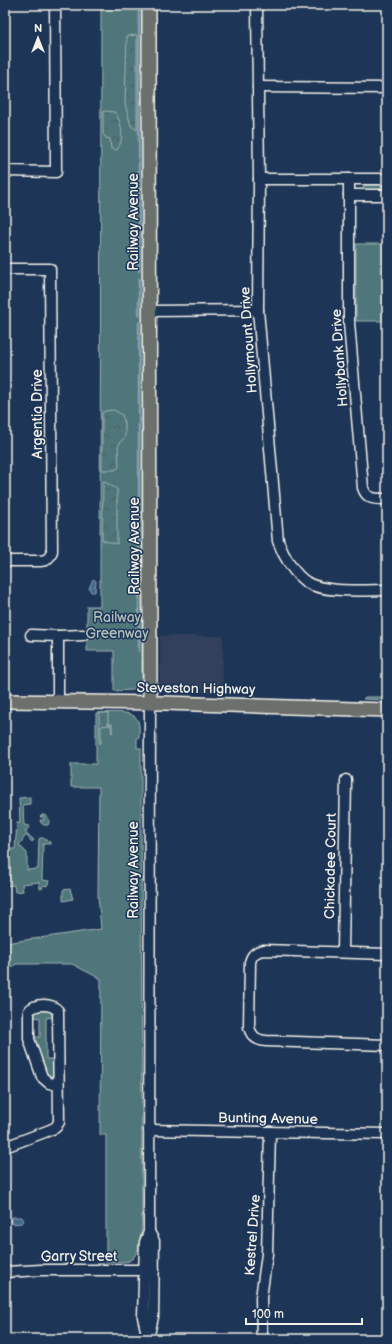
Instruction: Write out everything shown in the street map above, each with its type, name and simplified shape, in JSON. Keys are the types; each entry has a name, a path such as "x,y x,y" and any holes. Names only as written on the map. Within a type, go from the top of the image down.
{"main road":[{"name":"Railway Avenue","path":"149,5 150,703"},
{"name":"Steveston Highway","path":"5,701 150,703 387,710"}],"street":[{"path":"5,172 56,172 54,5"},
{"name":"Hollymount Drive","path":"257,5 259,179 258,310 277,532 284,557 302,579 308,583 315,586 338,589 387,590"},
{"path":"258,88 387,88"},
{"path":"259,179 387,179"},
{"name":"Hollybank Drive","path":"349,179 350,323 363,488 365,493 371,498 387,499"},
{"path":"349,195 387,195"},
{"name":"Argentia Drive","path":"5,269 50,269 52,551 48,558 40,561 5,561"},
{"path":"149,311 258,310"},
{"path":"30,635 83,635"},
{"path":"58,636 58,702"},
{"name":"Railway Avenue","path":"148,1338 153,1317 149,1270 154,1241 149,1232 150,703"},
{"name":"Chickadee Court","path":"343,952 346,780"},
{"path":"387,954 264,950 255,953 252,955 250,962 249,1026 251,1034 254,1037 266,1041 387,1045"},
{"path":"5,1147 54,1128 59,1119 58,1010 52,1006 34,1006 29,1013 29,1042 43,1079 51,1084 58,1085"},
{"name":"Bunting Avenue","path":"149,1130 387,1134"},
{"name":"Kestrel Drive","path":"262,1339 262,1298 267,1254 270,1132"},
{"name":"Garry Street","path":"5,1272 41,1270 149,1270"}],"shaded area":[{"path":"160,636 223,636 223,691 218,693 169,691 163,689 160,685"}],"green space":[{"name":"Railway Greenway","path":"101,5 143,5 142,685 132,690 114,691 114,651 87,651 87,606 100,606"},
{"path":"137,35 137,130 131,126 125,104 127,36"},
{"path":"103,111 115,112 121,126 122,136 117,150 111,149 110,139 106,138 103,134"},
{"path":"366,185 387,185 387,190 365,190 363,187"},
{"path":"356,244 387,244 387,321 356,321"},
{"path":"114,410 122,415 125,424 125,436 118,446 119,467 115,470 102,470 102,413 105,411"},
{"path":"103,481 117,489 117,544 102,540"},
{"path":"365,697 387,697 387,700 363,699"},
{"path":"120,712 135,717 138,721 139,727 137,748 141,748 142,1223 136,1254 129,1261 124,1262 106,1262 106,1135 100,1135 101,979 72,964 16,964 5,974 5,943 101,929 98,896 99,787 71,787 71,764 96,764 96,713"},
{"path":"99,713 108,713 108,724 112,724 112,733 111,725 101,726 101,743 99,743"},
{"path":"30,797 30,804 23,805 24,825 30,826 25,832 34,840 32,842 26,835 19,845 27,853 27,870 38,869 39,839 43,838 50,842 50,844 43,844 42,880 49,881 47,886 44,885 42,887 43,888 40,889 39,882 22,884 23,891 15,892 14,885 5,886 5,849 15,849 17,823 20,823 19,798"},
{"path":"42,815 48,818 48,825 41,823 40,820 44,820 44,817 40,817"},
{"path":"70,889 73,899 63,901 63,890"},
{"path":"36,1010 52,1010 55,1017 46,1018 46,1059 55,1059 55,1074 51,1077 46,1075 33,1037 40,1037 40,1018 33,1017"}],"water":[{"path":"93,579 96,581 95,592 91,592 89,588"},
{"path":"12,1217 22,1217 24,1221 22,1223 13,1224 10,1221"}],"waterway":[{"path":"139,5 139,271"},
{"path":"139,279 139,315"},
{"path":"139,323 139,563"},
{"path":"139,571 139,651"}]}
